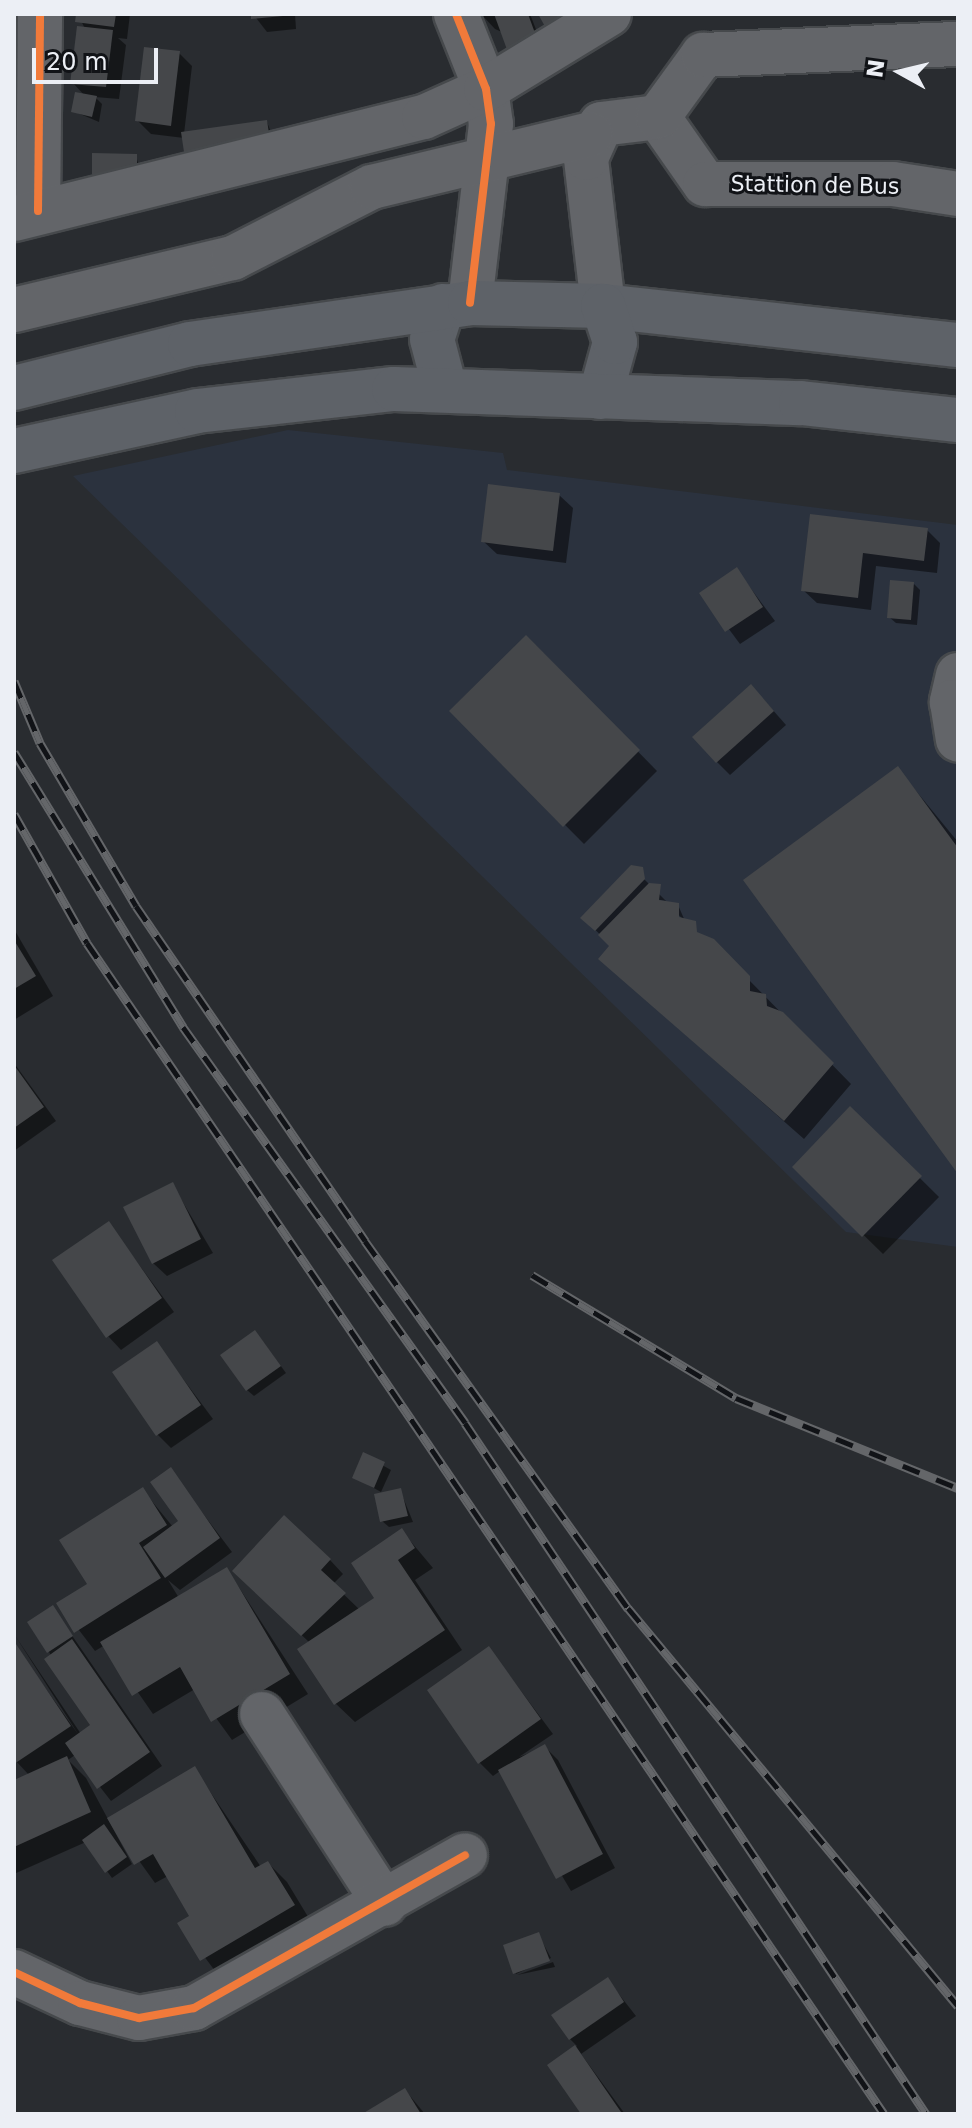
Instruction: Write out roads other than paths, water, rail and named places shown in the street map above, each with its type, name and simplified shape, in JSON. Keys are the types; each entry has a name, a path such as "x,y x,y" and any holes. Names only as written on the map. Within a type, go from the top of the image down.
{"main road":[{"path":"445,389 432,339 457,304"},
{"path":"14,388 190,344 457,304 603,306 958,345"},
{"path":"600,397 615,342 603,306"},
{"path":"14,451 294,396 445,389 801,403 958,420"}],"street":[{"path":"40,14 26,215 394,126 486,89 609,14"},
{"path":"456,14 486,89 490,156 457,304"},
{"path":"14,310 233,258 372,187 591,134 601,124 658,117 703,55 958,44"},
{"name":"Stattion de Bus","path":"658,117 705,184 893,184 958,194"},
{"path":"591,134 586,158 603,306"},
{"path":"958,675 952,702 958,740"},
{"path":"262,1714 385,1904"},
{"path":"14,1972 80,2003 139,2018 194,2008 385,1904 465,1855"}],"railway":[{"path":"14,681 40,743 136,906 365,1241 628,1608 958,2006"},
{"path":"14,752 183,1027 465,1423 926,2114"},
{"path":"14,814 87,943 884,2114"},
{"path":"532,1275 736,1398 958,1488"}]}
